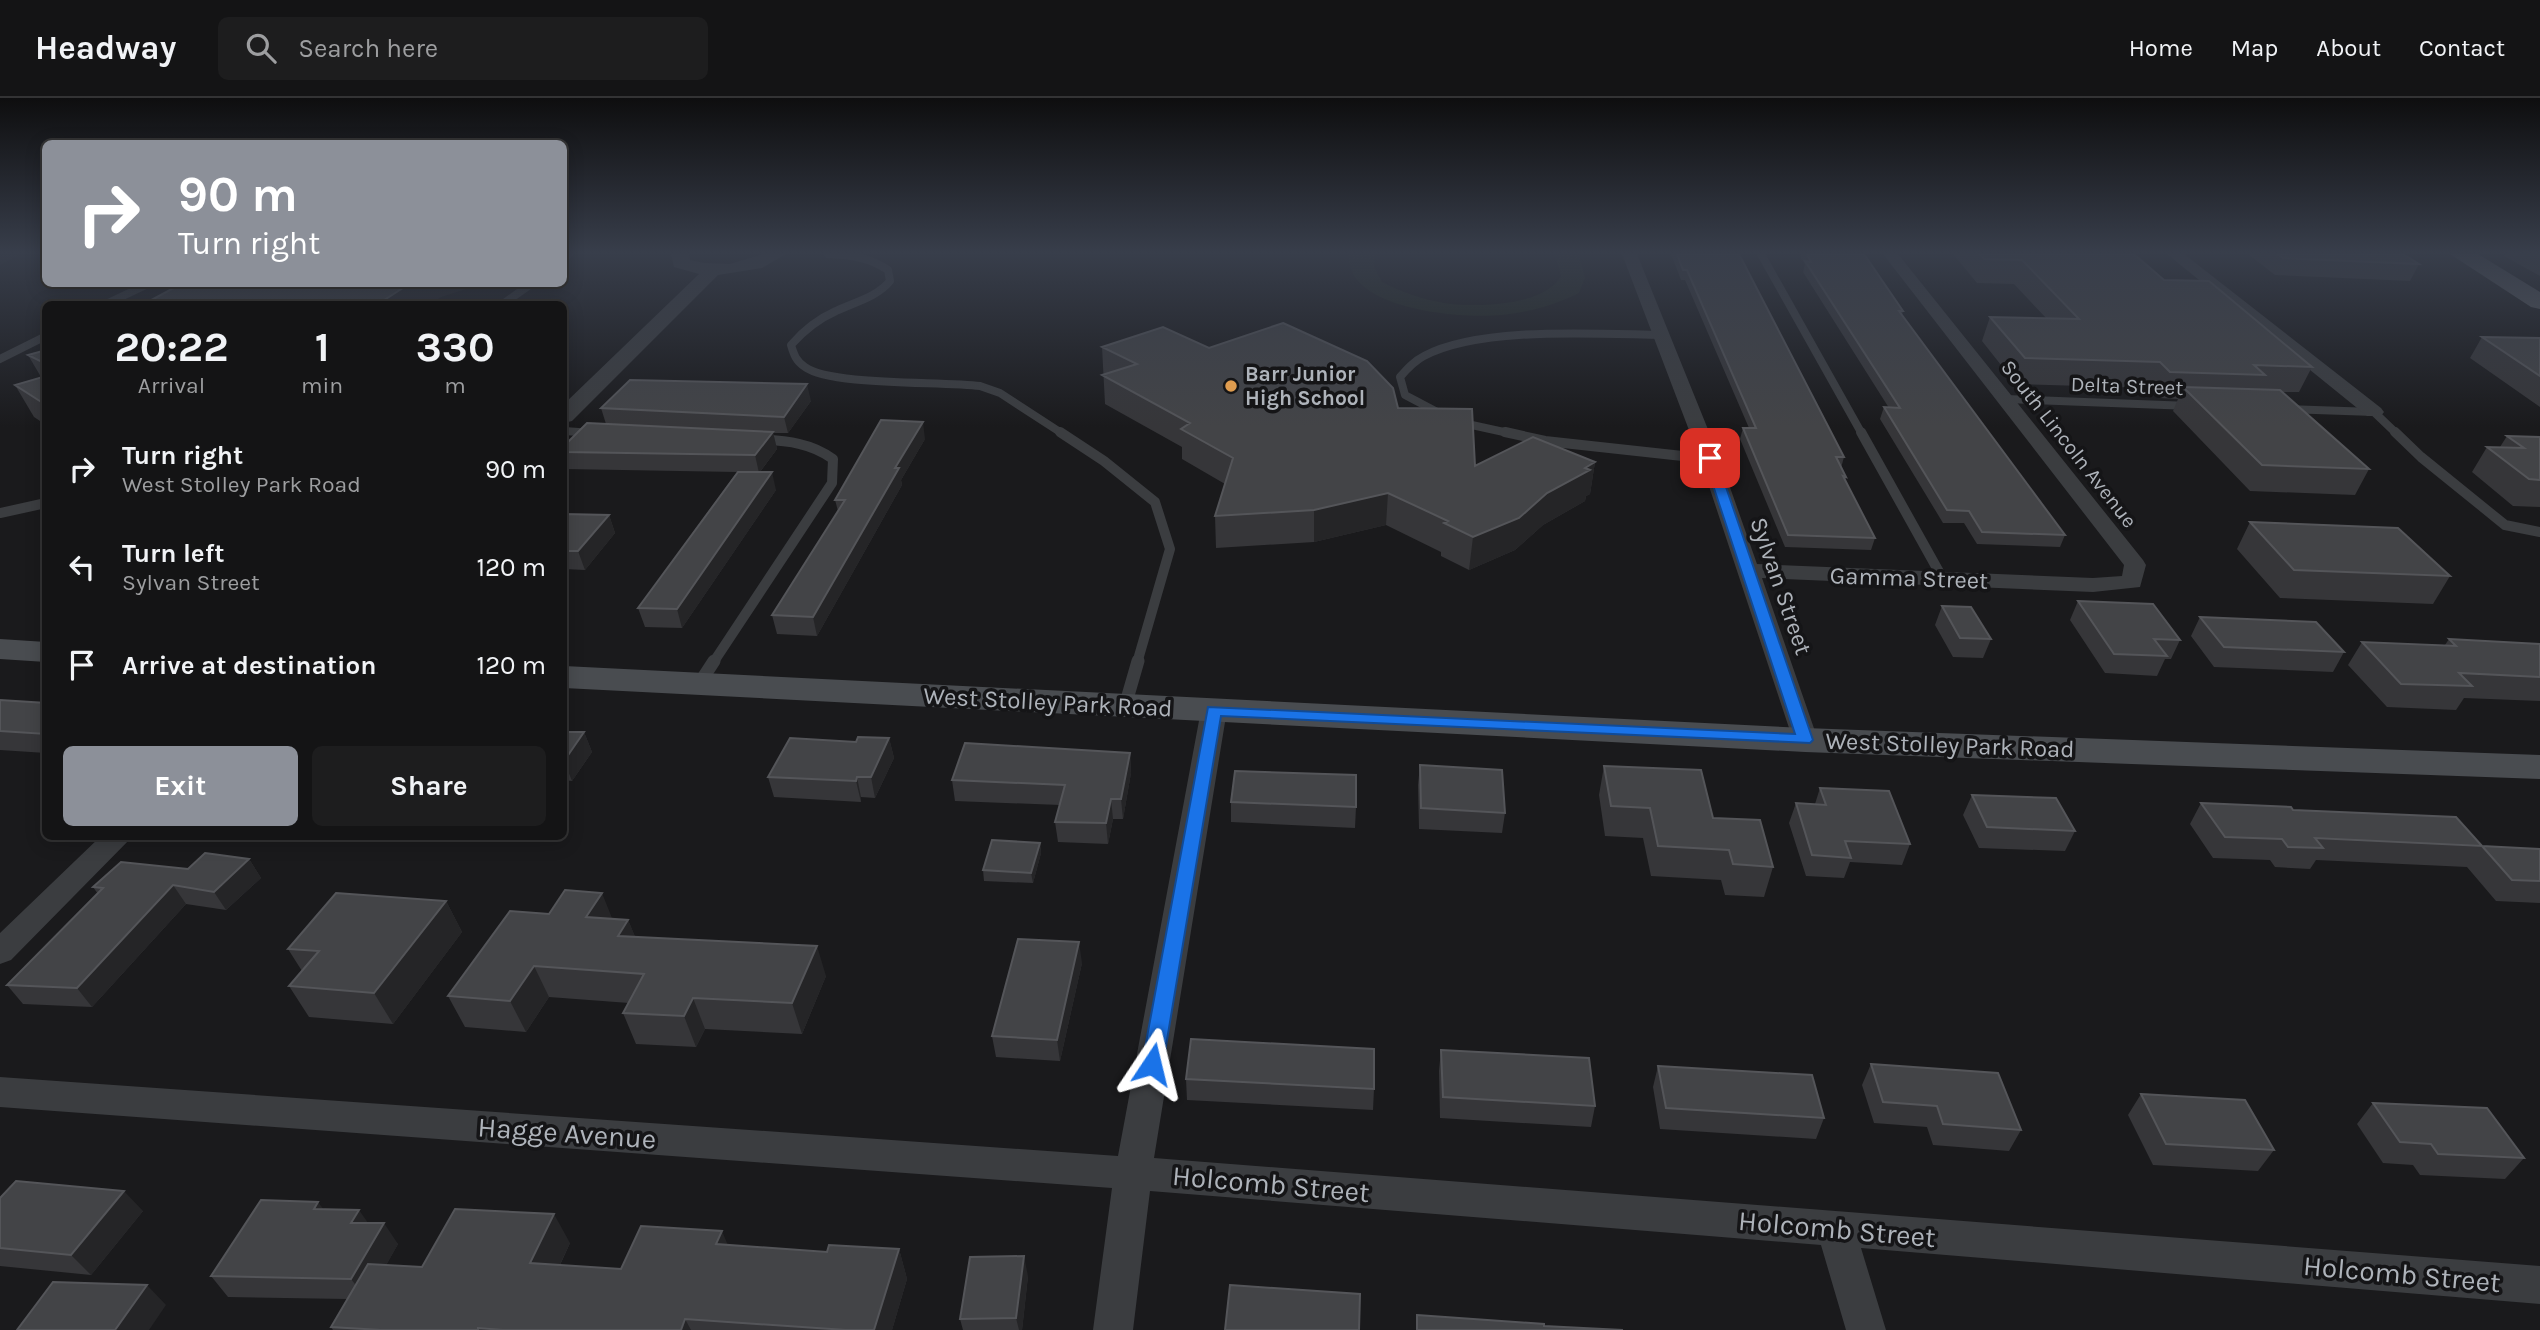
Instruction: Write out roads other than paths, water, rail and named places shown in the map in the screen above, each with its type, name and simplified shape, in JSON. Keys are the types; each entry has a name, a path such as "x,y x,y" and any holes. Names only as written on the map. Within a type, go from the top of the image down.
{"main road":[{"path":"0,649 42,652"},
{"name":"West Stolley Park Road","path":"567,677 1805,740 2540,768"}],"street":[{"path":"567,413 671,311"},
{"name":"Sylvan Street","path":"1652,311 1710,458 1805,740"},
{"name":"South Lincoln Avenue","path":"1936,311 2135,565 2132,582 2069,584"},
{"path":"2247,311 2374,412"},
{"name":"Gamma Street","path":"1749,571 2069,584"},
{"path":"1113,1330 1133,1173 1214,710"},
{"path":"0,953 115,840"},
{"name":"Hagge Avenue","path":"0,1092 1133,1173"},
{"name":"Holcomb Street","path":"1133,1173 2540,1285"},
{"path":"1835,1228 1866,1330"}],"lane":[{"path":"836,311 799,332 791,345 794,358 807,369 853,379 957,383 980,386 1000,393 1104,461 1155,502 1170,549 1125,706"},
{"path":"1793,311 1943,579"},
{"path":"1662,335 1494,339 1428,354 1409,365 1400,377 1405,395 1457,422 1545,441 1710,458"},
{"path":"0,359 42,338"},
{"name":"Delta Street","path":"2005,399 2207,406"},
{"path":"2277,408 2374,412 2421,457 2505,525 2540,532"},
{"path":"567,432 601,433"},
{"path":"699,684 832,483 834,459 822,449 802,442 751,438"},
{"path":"0,513 42,504"}],"place":[{"name":"Barr Junior High School","path":"1231,386"}]}
